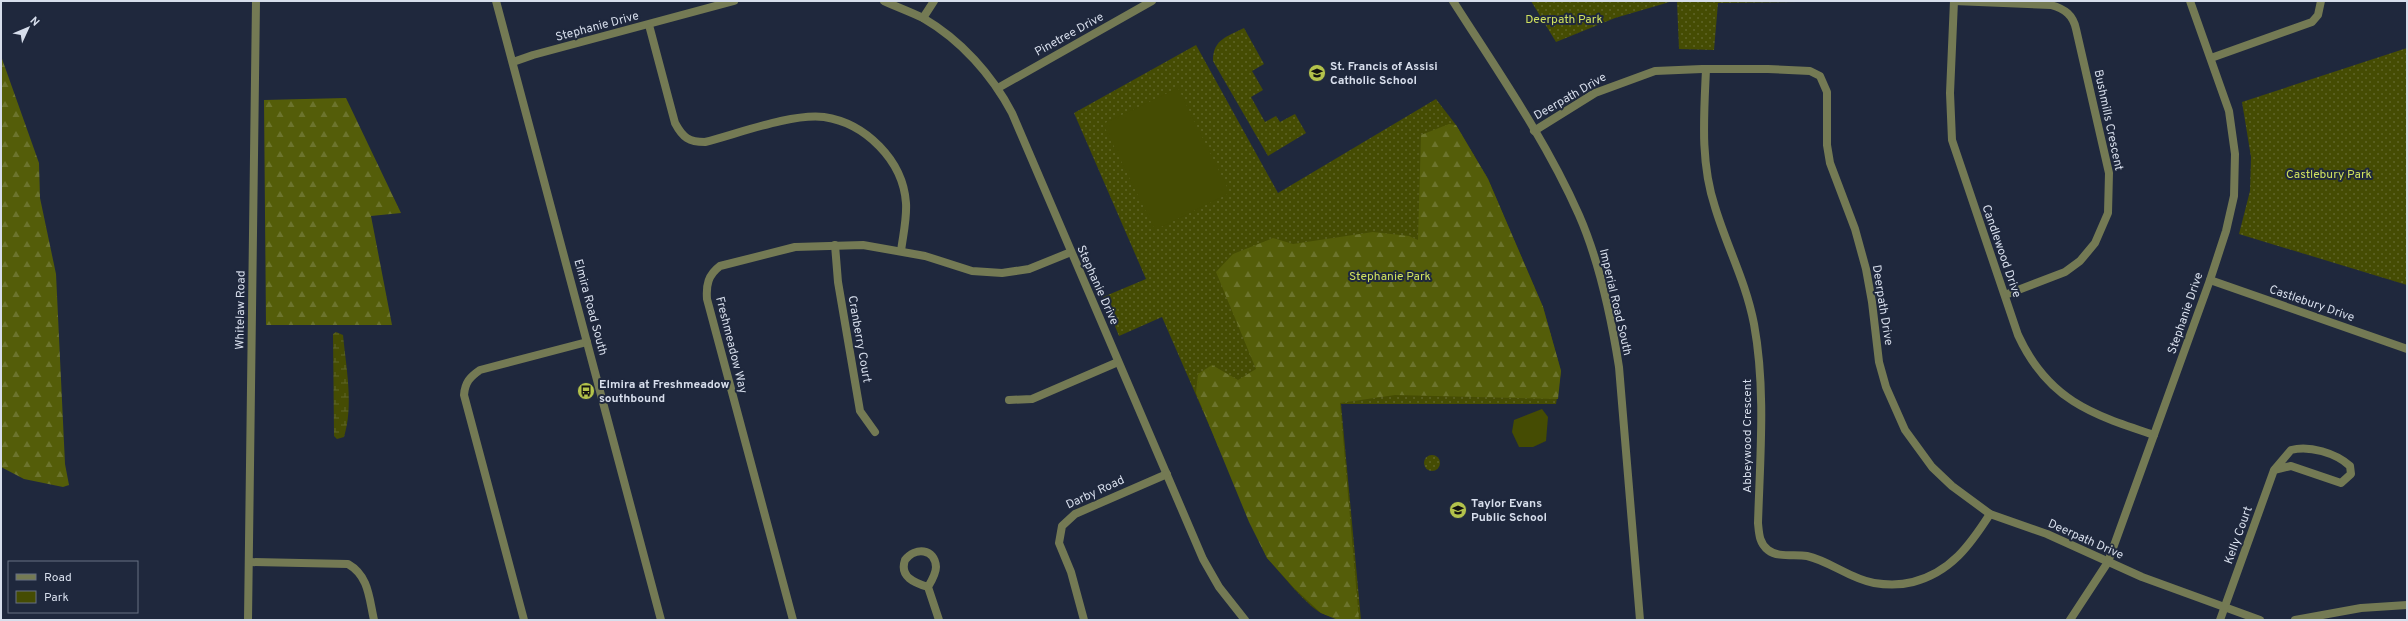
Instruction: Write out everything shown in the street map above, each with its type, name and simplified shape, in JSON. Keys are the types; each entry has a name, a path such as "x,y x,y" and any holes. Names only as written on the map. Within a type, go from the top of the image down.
{"street":[{"name":"Whitelaw Road","path":"248,620 256,1"},
{"name":"Elmira Road South","path":"496,1 514,62 661,620"},
{"name":"Stephanie Drive","path":"514,62 533,55 734,1"},
{"name":"Stephanie Drive","path":"884,1 923,18 953,39 998,88 1012,113 1118,362 1210,572 1218,587 1245,620"},
{"path":"923,18 934,1"},
{"name":"Pinetree Drive","path":"998,88 1152,1"},
{"name":"Imperial Road South","path":"1453,1 1562,179 1582,222 1600,277 1614,336 1619,367 1640,620"},
{"name":"Candlewood Drive","path":"1954,1 1950,108 1952,140 2004,295 2028,355 2035,367 2058,391 2074,403 2092,413 2154,435"},
{"name":"Bushmills Crescent","path":"1954,1 2051,5 2066,10 2070,15 2076,29 2109,173 2108,213 2095,243 2080,261 2065,272 2004,295"},
{"name":"Stephanie Drive","path":"2070,620 2108,562 2210,280 2226,231 2232,203 2235,156 2229,111 2190,1"},
{"path":"2211,58 2312,22 2321,9 2321,1"},
{"path":"648,25 675,123 681,135 692,142 705,142 795,118 823,117 855,127 878,145 895,166 906,202 901,251"},
{"name":"Deerpath Drive","path":"1534,131 1595,93 1629,79 1655,71 1706,69 1810,71 1820,76 1825,83 1827,92 1827,145 1830,163 1855,229 1866,269 1872,302 1879,362 1895,412 1908,436 1932,467 1952,486 1990,514 2047,534 2108,562 2224,608 2260,620"},
{"name":"Abbeywood Crescent","path":"1706,69 1704,128 1708,182 1714,206 1742,277 1758,348 1761,410 1758,523 1759,536 1763,546 1770,552 1806,556 1822,561 1872,583 1900,584 1926,578 1950,564 1971,544 1990,514"},
{"name":"Freshmeadow Way","path":"793,620 712,317 706,286 709,277 720,266 782,249 835,245 863,245 901,251 986,273 1029,269 1071,252"},
{"name":"Cranberry Court","path":"835,245 838,282 860,411 875,432"},
{"name":"Castlebury Drive","path":"2210,280 2407,350"},
{"path":"524,620 464,395 465,386 471,376 480,370 587,342"},
{"path":"1009,400 1032,399 1118,362"},
{"name":"Kelly Court","path":"2220,620 2274,470 2291,450 2309,448 2344,460 2350,466 2351,474 2341,483 2291,466 2274,470"},
{"name":"Darby Road","path":"1084,620 1071,572 1059,542 1062,526 1075,514 1167,474"},
{"path":"928,587 908,579 904,573 905,560 914,552 921,550 929,553 934,560 936,568 928,587 939,620"},
{"path":"249,562 348,564 358,570 365,580 374,620"},
{"path":"2295,620 2361,608 2407,605"}],"green space":[{"name":"Deerpath Park","path":"1531,1 1673,1 1615,18 1556,42"},
{"path":"1677,1 1876,1 1718,3 1714,50 1679,49"},
{"path":"1244,28 1264,64 1252,71 1263,90 1251,97 1265,122 1276,116 1280,122 1295,114 1306,133 1268,156 1213,61 1215,48 1218,43"},
{"name":"Stephanie Park","path":"1196,45 1278,193 1436,99 1456,125 1488,179 1543,307 1561,371 1556,404 1341,404 1361,620 1341,619 1321,613 1300,595 1267,558 1162,317 1119,336 1103,297 1146,279 1074,113"},
{"name":"Castlebury Park","path":"2407,48 2407,285 2239,234 2250,191 2251,157 2242,102"},
{"path":"1,56 39,163 40,198 56,274 65,464 69,485 63,487 24,479 1,467"},
{"path":"1178,88 1230,193 1155,230 1103,124"},
{"path":"346,98 401,213 371,216 392,325 266,325 264,100"},
{"path":"1449,124 1456,125 1488,179 1543,307 1561,371 1558,399 1395,395 1340,403 1359,620 1338,620 1321,613 1294,588 1267,558 1249,522 1196,393 1198,374 1212,365 1238,380 1256,369 1216,272 1233,254 1273,238 1293,244 1373,232 1409,236 1418,240 1421,135"},
{"path":"336,332 343,335 349,400 347,425 344,437 337,439 334,436 333,334"},
{"path":"1542,409 1548,417 1546,441 1533,447 1519,447 1512,432 1514,420"},
{"path":"1429,455 1435,455 1440,460 1438,469 1435,471 1429,471 1424,466 1424,460"}],"place":[{"name":"St. Francis of Assisi Catholic School","path":"1317,73"},
{"name":"Elmira at Freshmeadow southbound","path":"586,391"},
{"name":"Taylor Evans Public School","path":"1458,510"}]}
